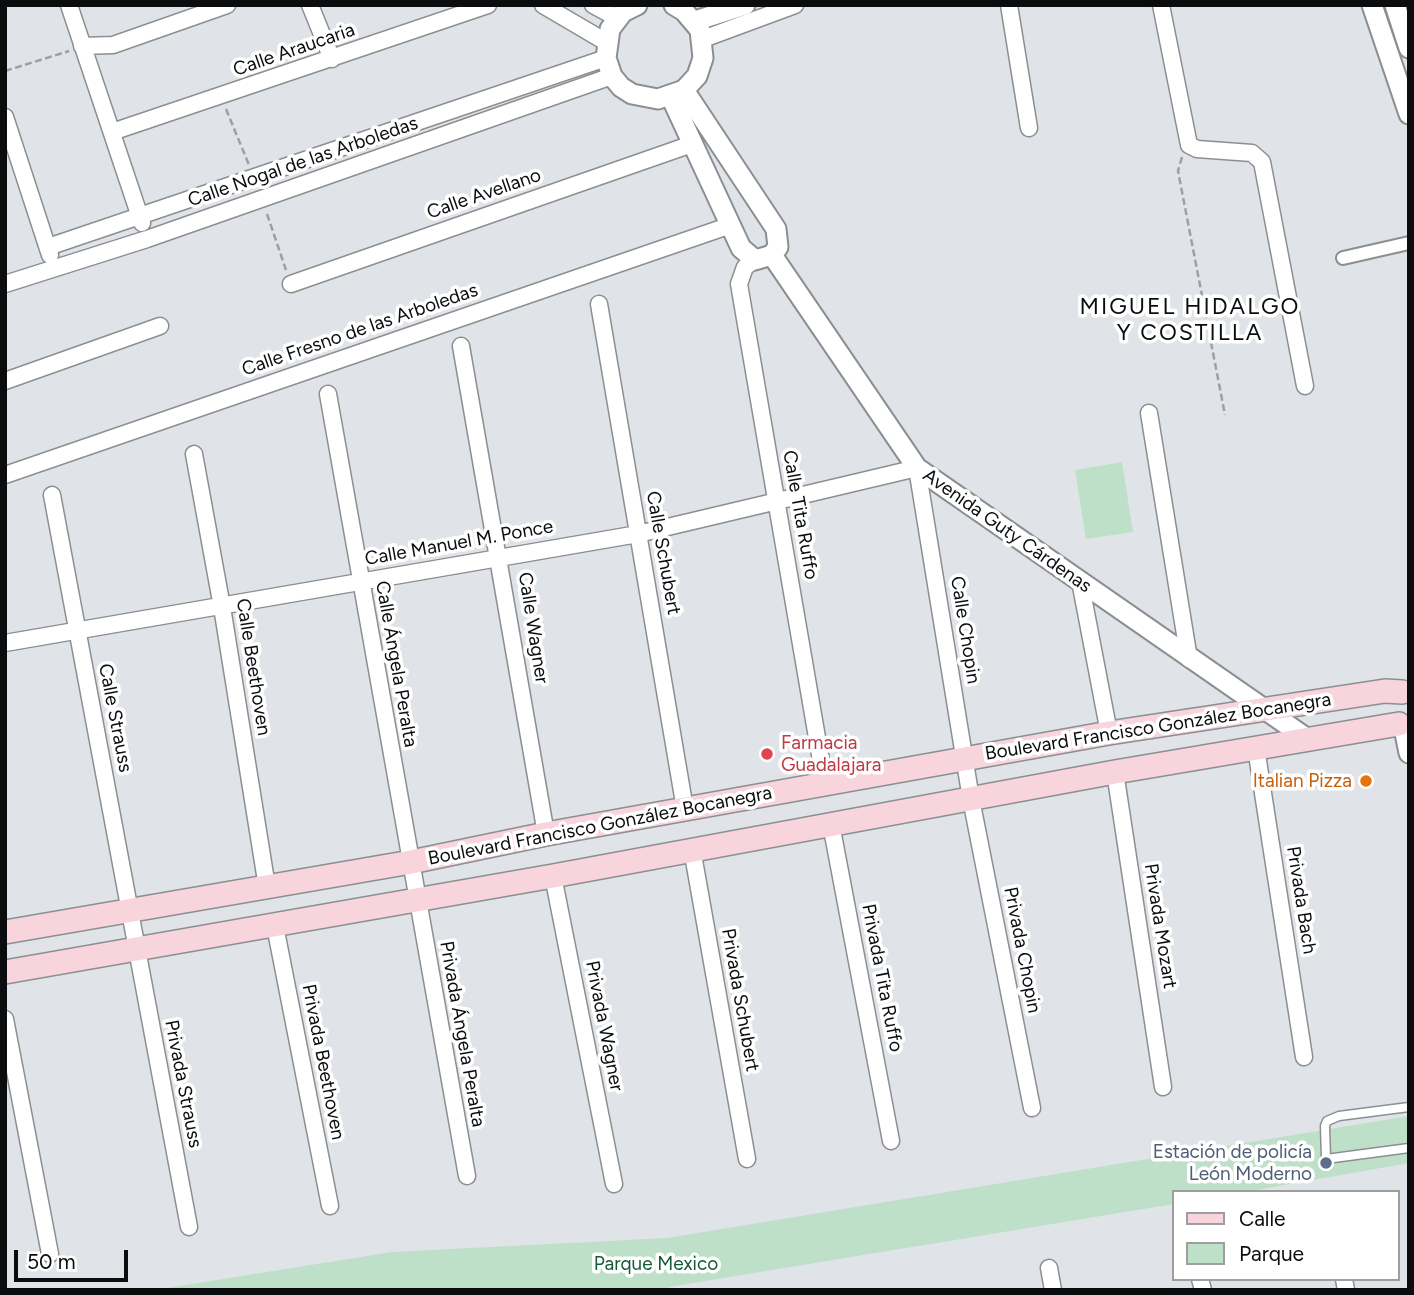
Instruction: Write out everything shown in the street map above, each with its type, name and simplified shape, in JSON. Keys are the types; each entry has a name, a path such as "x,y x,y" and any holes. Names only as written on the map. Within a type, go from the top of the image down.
{"main road":[{"name":"Boulevard Francisco González Bocanegra","path":"5,932 411,862 546,834 1109,733 1405,689"},
{"path":"1404,728 1396,708 1405,689"},
{"name":"Boulevard Francisco González Bocanegra","path":"5,972 553,876 1115,772 1256,748 1404,728"},
{"path":"691,808 697,848"}],"street":[{"path":"69,5 147,239"},
{"path":"82,46 113,45 227,5"},
{"path":"310,5 332,59"},
{"name":"Calle Araucaria","path":"112,132 488,5"},
{"path":"543,5 608,59 632,94 644,99 677,93 697,76 700,67 699,30 674,5"},
{"path":"593,5 628,9 608,59"},
{"path":"699,30 745,5"},
{"path":"699,30 796,5"},
{"path":"1009,5 1029,128"},
{"path":"1161,5 1188,141 1197,149 1252,153 1260,157 1305,386"},
{"path":"1372,5 1409,114"},
{"path":"1395,5 1409,48"},
{"name":"Calle Nogal de las Arboledas","path":"48,247 608,59"},
{"name":"Calle Nogal de las Arboledas","path":"5,284 262,199 608,59"},
{"path":"677,93 776,229 778,247 764,257"},
{"name":"Avenida Guty Cárdenas","path":"677,93 692,144 728,226 741,248 764,257 917,468 1309,740"},
{"path":"5,117 54,268"},
{"name":"Calle Avellano","path":"291,284 692,144"},
{"name":"Calle Fresno de las Arboledas","path":"5,475 728,226"},
{"path":"1343,257 1409,243"},
{"name":"Calle Tita Ruffo","path":"764,257 745,267 739,284 825,784"},
{"name":"Calle Schubert","path":"599,304 638,534 691,808"},
{"path":"5,382 160,326"},
{"name":"Calle Wagner","path":"461,346 500,556 546,834"},
{"name":"Calle Ángela Peralta","path":"328,394 417,899"},
{"path":"1149,413 1189,659"},
{"name":"Calle Beethoven","path":"194,454 222,607 267,887"},
{"name":"Calle Manuel M. Ponce","path":"5,643 638,534 777,504 917,468"},
{"name":"Calle Chopin","path":"917,468 971,799"},
{"name":"Calle Strauss","path":"52,495 137,950"},
{"path":"1080,581 1109,733"},
{"path":"1404,728 1409,753"},
{"name":"Privada Bach","path":"1256,748 1304,1057"},
{"name":"Privada Mozart","path":"1115,772 1163,1087"},
{"name":"Privada Chopin","path":"971,799 1032,1108"},
{"name":"Privada Tita Ruffo","path":"831,824 891,1141"},
{"name":"Privada Schubert","path":"697,848 747,1159"},
{"name":"Privada Wagner","path":"553,876 614,1184"},
{"name":"Privada Ángela Peralta","path":"417,899 467,1177"},
{"name":"Privada Beethoven","path":"275,926 330,1206"},
{"name":"Privada Strauss","path":"137,950 189,1227"},
{"path":"5,1019 50,1254"},
{"path":"1049,1268 1053,1290"}],"lane":[{"path":"1409,1107 1339,1116 1328,1121 1325,1126 1326,1159 1409,1148"}],"path":[{"path":"5,71 82,46"},
{"path":"221,96 254,179"},
{"path":"1188,141 1178,171 1226,415"},
{"path":"262,199 291,284"}],"green space":[{"path":"1122,462 1133,532 1086,539 1075,470"},
{"name":"Parque Mexico","path":"1409,1116 1409,1163 1256,1190 1172,1190 1172,1204 669,1287 668,1290 154,1290 392,1252 667,1238"}],"place":[{"name":"Farmacia Guadalajara","path":"767,754"},
{"name":"Italian Pizza","path":"1366,781"},
{"name":"Estación de policía León Moderno","path":"1326,1163"}],"district":[{"name":"MIGUEL HIDALGO Y COSTILLA","path":"1190,320"}]}
